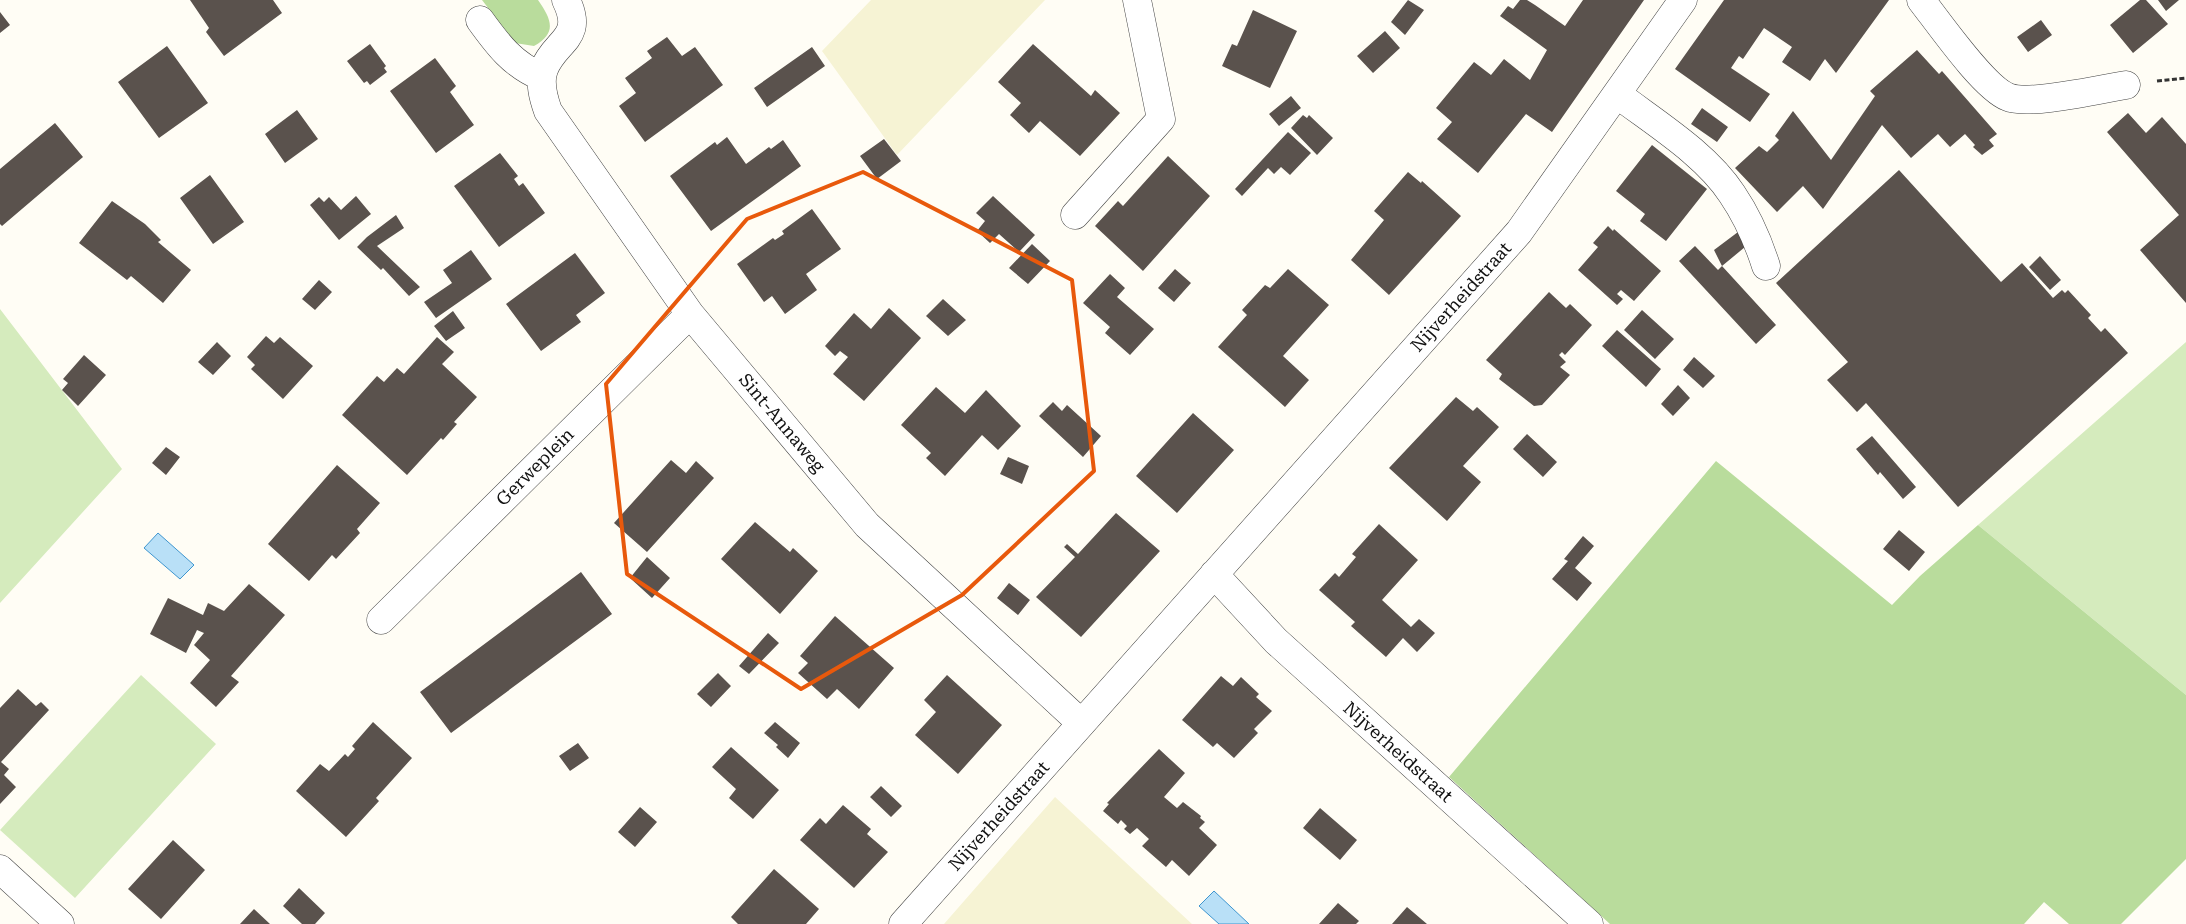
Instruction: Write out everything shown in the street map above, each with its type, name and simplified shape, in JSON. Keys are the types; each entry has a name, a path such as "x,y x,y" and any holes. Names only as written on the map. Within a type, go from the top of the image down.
{"street":[{"path":"480,20 506,55 524,69 542,77 549,60 566,40 572,25 572,17 566,0"},
{"path":"1076,215 1161,119 1137,0"},
{"name":"Nijverheidstraat","path":"903,924 1519,232 1683,0"},
{"path":"1921,0 1990,87 2009,98 2043,99 2126,85"},
{"name":"Sint-Annaweg","path":"542,77 543,95 551,118 690,314 867,525 1082,723"},
{"path":"1617,94 1703,161 1732,193 1756,236 1766,266"},
{"name":"Gerweplein","path":"381,620 690,314"},
{"name":"Nijverheidstraat","path":"1214,574 1276,641 1589,924"},
{"path":"0,869 60,924"}],"highlighted area":[{"path":"863,172 1072,280 1094,471 962,595 801,689 627,574 606,384 747,219"}],"shaded area":[{"path":"871,0 1045,0 897,155 822,51"},
{"path":"1055,797 1192,924 944,924"}],"green space":[{"path":"482,0 538,0 547,14 550,26 549,31 534,46 515,43"},
{"path":"0,309 122,469 0,603"},
{"path":"2186,342 2186,695 1978,525"},
{"path":"1716,461 1892,605 1920,576 1978,525 2186,695 2186,859 2121,924 2069,924 2044,902 2024,924 1610,924 1449,777"},
{"path":"141,675 216,744 75,898 0,830"}],"water":[{"path":"158,533 194,565 180,579 144,548"},
{"path":"1214,891 1249,924 1219,924 1199,906"}],"building":[{"path":"190,0 273,0 282,13 224,56 206,32 209,28"},
{"path":"1408,0 1424,10 1405,35 1391,22"},
{"path":"1520,0 1527,0 1565,26 1583,0 1644,0 1552,132 1526,114 1478,173 1437,139 1452,122 1436,108 1474,62 1491,75 1504,59 1530,80 1547,50 1500,16 1508,6 1513,9"},
{"path":"1724,0 1889,0 1836,73 1825,59 1810,81 1782,62 1792,47 1764,28 1743,59 1739,56 1731,68 1770,94 1750,122 1675,69"},
{"path":"2140,0 2146,0 2168,24 2133,53 2110,25"},
{"path":"2158,0 2179,0 2166,11"},
{"path":"1253,10 1297,31 1270,88 1222,66 1232,44 1237,46"},
{"path":"0,12 10,25 0,33"},
{"path":"2041,20 2052,35 2028,52 2017,37"},
{"path":"1385,31 1400,48 1373,73 1357,56"},
{"path":"667,37 682,56 695,47 723,85 645,142 619,106 636,93 625,78 652,58 647,51"},
{"path":"370,44 386,66 384,68 387,72 370,85 367,81 364,83 347,61"},
{"path":"1033,44 1091,96 1095,90 1120,113 1080,156 1040,121 1029,133 1010,115 1021,103 998,82"},
{"path":"167,46 208,103 159,138 118,82"},
{"path":"812,47 825,66 767,107 754,88"},
{"path":"1917,50 1939,74 1942,71 1997,134 1989,140 1994,146 1982,155 1973,147 1975,145 1965,134 1950,147 1938,134 1911,158 1882,125 1823,209 1803,186 1777,212 1735,168 1759,146 1767,152 1779,140 1775,136 1793,111 1831,160 1875,96 1870,91"},
{"path":"435,58 456,86 450,92 474,125 436,153 390,91"},
{"path":"1291,96 1301,108 1279,126 1269,114"},
{"path":"1702,108 1728,127 1717,142 1691,124"},
{"path":"297,110 318,139 285,163 265,134"},
{"path":"2128,113 2146,133 2162,117 2186,144 2186,303 2140,250 2179,215 2107,132"},
{"path":"1303,115 1307,118 1309,115 1333,138 1317,155 1291,128"},
{"path":"55,123 83,157 2,226 0,224 0,169"},
{"path":"1288,132 1311,153 1290,175 1281,167 1274,174 1268,168 1242,196 1235,189"},
{"path":"727,137 746,164 769,147 771,149 783,140 801,166 711,231 670,176 715,142 717,145"},
{"path":"884,139 901,161 877,179 860,156"},
{"path":"1652,145 1707,189 1666,241 1640,221 1645,214 1616,191"},
{"path":"500,153 518,176 514,179 519,186 523,183 545,213 499,247 454,186"},
{"path":"1168,156 1210,196 1143,271 1095,226 1118,201 1123,206"},
{"path":"1899,170 2001,282 2022,263 2053,298 2062,290 2065,293 2068,290 2091,315 2088,318 2101,332 2105,328 2128,353 1958,507 1866,403 1857,412 1827,380 1848,362 1776,283"},
{"path":"1408,172 1421,183 1422,181 1461,216 1389,295 1351,260 1384,220 1374,211"},
{"path":"210,175 244,222 213,244 180,198"},
{"path":"356,196 371,214 339,240 310,205 319,197 324,202 329,197 341,210"},
{"path":"993,196 1035,235 1019,252 999,234 990,243 977,231 985,221 976,213"},
{"path":"112,201 145,224 161,240 158,242 191,270 163,303 131,276 127,280 79,243"},
{"path":"812,209 841,249 806,274 817,290 785,314 772,296 764,302 737,264 773,238 775,240 784,234 782,231"},
{"path":"396,215 404,228 377,246 420,287 409,296 383,268 381,270 357,247"},
{"path":"1608,226 1613,231 1614,229 1661,271 1634,301 1621,290 1617,294 1623,299 1617,305 1578,270 1598,247 1593,243"},
{"path":"1738,232 1745,247 1722,266 1714,250"},
{"path":"1032,244 1050,261 1028,284 1009,268"},
{"path":"1695,246 1718,270 1722,266 1776,325 1756,344 1679,261"},
{"path":"471,250 492,279 436,318 424,302 452,283 443,270"},
{"path":"575,253 605,293 576,315 581,322 541,351 506,304"},
{"path":"2040,256 2061,280 2050,290 2029,267"},
{"path":"1175,269 1191,283 1174,302 1158,288"},
{"path":"1288,269 1329,305 1283,356 1309,380 1285,407 1218,347 1247,315 1242,310 1265,285 1270,288"},
{"path":"1110,274 1125,288 1117,297 1154,329 1130,355 1105,333 1110,327 1083,303"},
{"path":"319,280 332,292 315,310 302,299"},
{"path":"1549,292 1566,308 1570,304 1592,325 1565,355 1562,352 1559,355 1566,362 1560,367 1570,375 1542,405 1534,406 1499,379 1502,374 1486,360"},
{"path":"943,299 966,320 948,336 926,316"},
{"path":"889,308 921,338 864,401 833,374 848,357 840,351 835,356 825,346 854,313 871,329"},
{"path":"1642,310 1674,339 1655,359 1624,330"},
{"path":"453,311 465,328 446,341 434,326"},
{"path":"1617,330 1661,369 1646,387 1602,346"},
{"path":"266,336 274,343 280,337 313,366 283,399 251,369 255,365 247,357"},
{"path":"437,337 454,352 442,364 477,397 454,422 457,424 443,440 441,438 407,475 342,415 377,376 384,382 397,368 404,374"},
{"path":"217,342 231,356 213,375 198,362"},
{"path":"84,355 106,375 78,406 62,390 68,383 63,379"},
{"path":"1694,357 1715,376 1703,388 1683,370"},
{"path":"1678,385 1690,398 1673,416 1661,404"},
{"path":"936,387 965,413 986,390 1021,426 998,450 982,435 945,476 926,458 931,453 901,425"},
{"path":"1456,397 1473,411 1477,407 1499,427 1463,466 1481,482 1447,521 1389,468"},
{"path":"1053,402 1062,411 1067,405 1101,436 1083,457 1039,416"},
{"path":"1193,413 1234,450 1177,513 1136,476"},
{"path":"1527,434 1557,462 1543,477 1513,449"},
{"path":"1872,436 1916,487 1903,499 1880,472 1878,475 1856,449"},
{"path":"166,447 180,457 166,475 152,463"},
{"path":"1008,457 1029,466 1022,484 1000,474"},
{"path":"671,460 686,473 696,461 714,478 647,552 614,523"},
{"path":"337,465 380,503 357,529 360,533 336,559 332,555 309,581 268,544"},
{"path":"1116,513 1160,551 1081,637 1036,597 1075,557 1064,547 1067,544 1078,554"},
{"path":"755,522 790,552 793,548 818,571 780,614 721,559"},
{"path":"1379,524 1418,560 1382,600 1411,627 1419,619 1435,633 1417,652 1403,638 1386,657 1351,626 1355,622 1319,590 1335,573 1339,577 1356,557 1352,554"},
{"path":"1899,530 1925,552 1909,571 1883,549"},
{"path":"1583,536 1594,546 1575,568 1592,583 1577,601 1552,579 1568,561 1564,559"},
{"path":"647,557 670,578 652,598 630,578"},
{"path":"581,572 612,614 451,733 420,692"},
{"path":"1009,583 1030,600 1018,615 997,598"},
{"path":"249,584 285,615 231,676 239,682 216,707 190,683 210,660 194,645 204,633 197,630 186,653 150,634 168,598 203,615 208,603 224,611"},
{"path":"835,616 894,668 859,709 837,689 827,699 798,673 808,663 800,656"},
{"path":"768,633 779,643 749,674 739,666"},
{"path":"718,673 731,686 711,707 697,694"},
{"path":"947,675 1002,725 958,774 915,735 936,712 924,700"},
{"path":"1221,676 1233,686 1241,677 1259,694 1256,697 1272,711 1254,729 1258,733 1234,758 1217,743 1213,747 1182,720"},
{"path":"18,689 36,706 41,702 49,710 1,762 9,769 4,775 16,787 0,804 0,708"},
{"path":"373,722 412,758 376,798 379,801 346,837 296,791 320,764 329,771 345,754 348,757 355,749 352,746"},
{"path":"775,722 800,743 788,758 776,747 778,745 764,733"},
{"path":"578,743 589,758 570,771 559,756"},
{"path":"731,747 779,790 753,819 729,798 736,789 712,767"},
{"path":"1159,749 1185,773 1164,797 1177,808 1183,802 1201,816 1200,818 1205,822 1199,828 1217,845 1189,876 1172,860 1166,867 1142,846 1149,839 1137,828 1130,834 1124,829 1127,826 1121,820 1118,824 1103,811 1109,804 1107,803"},
{"path":"881,786 902,806 891,817 870,797"},
{"path":"843,805 871,829 867,834 888,852 854,888 800,840 820,818 826,824"},
{"path":"640,807 657,822 635,847 618,832"},
{"path":"1320,808 1357,840 1340,860 1303,828"},
{"path":"173,840 205,870 161,919 128,889"},
{"path":"774,869 819,909 806,924 738,924 731,917"},
{"path":"299,888 325,913 315,924 302,924 283,906"},
{"path":"1338,903 1359,921 1356,924 1319,924"},
{"path":"1407,907 1427,924 1392,924"},
{"path":"254,909 270,924 240,924"}]}
